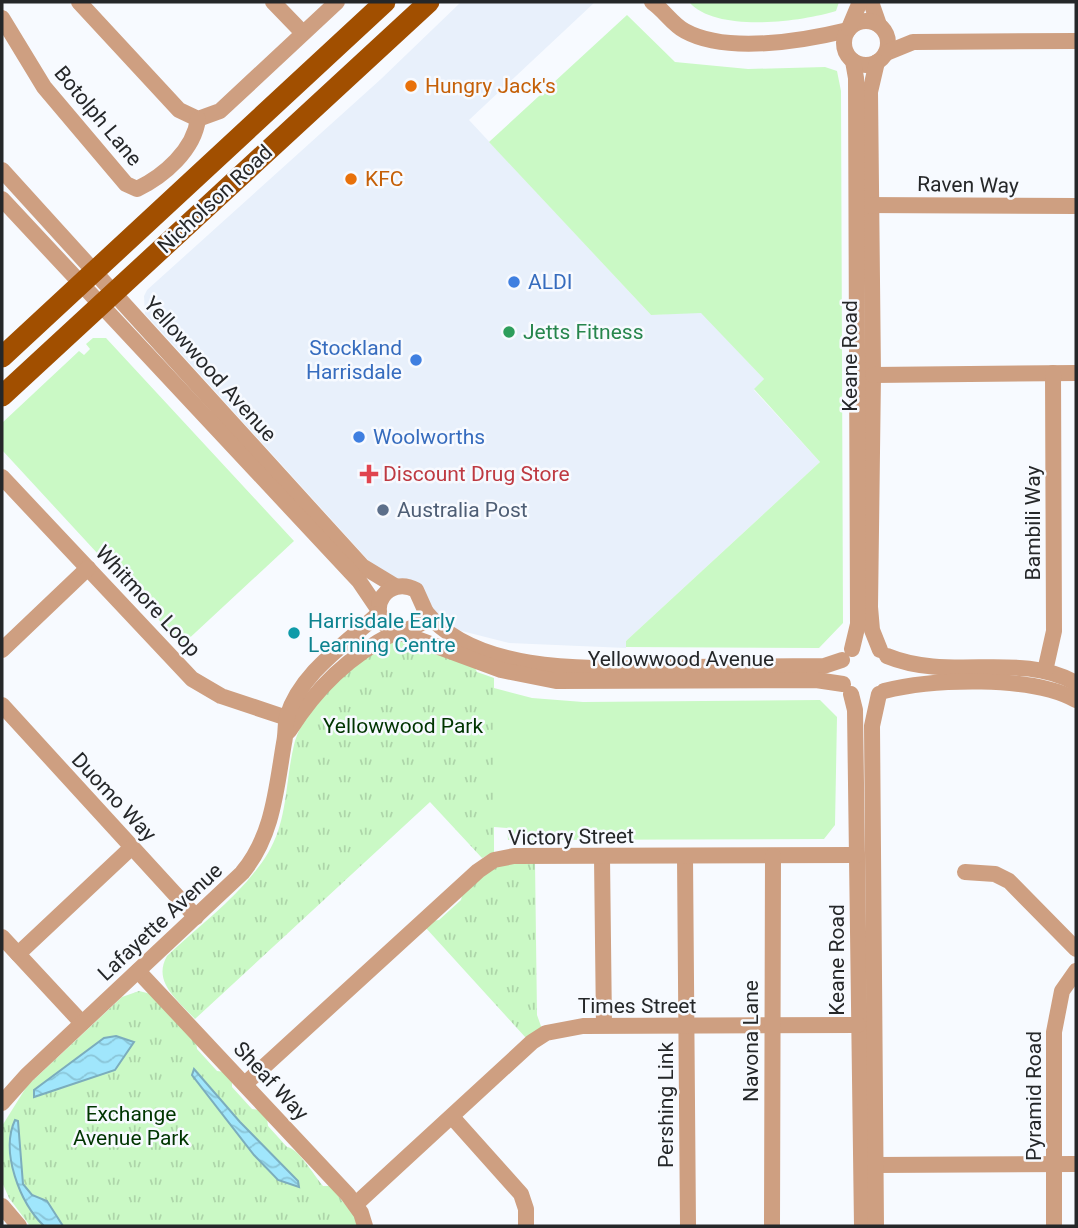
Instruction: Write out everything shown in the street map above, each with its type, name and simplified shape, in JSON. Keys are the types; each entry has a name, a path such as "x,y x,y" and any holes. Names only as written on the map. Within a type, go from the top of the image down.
{"main road":[{"name":"Nicholson Road","path":"2,357 385,2"},
{"name":"Nicholson Road","path":"2,396 429,2"}],"street":[{"path":"79,2 179,110 198,119 220,111 337,2"},
{"path":"273,2 303,33"},
{"path":"850,59 844,45 860,2"},
{"path":"871,2 883,28 882,57"},
{"path":"658,5 684,30 709,40 807,41 848,29 865,20 913,42 1076,41"},
{"name":"Botolph Lane","path":"2,18 44,87 126,184 137,189 149,184 189,147 198,119"},
{"path":"807,41 865,65 913,42"},
{"name":"Keane Road","path":"862,1226 855,710 839,672 859,611 864,205 870,92 882,57"},
{"name":"Keane Road","path":"850,59 856,78 873,375 870,623 892,673 881,693 872,726 876,1226"},
{"name":"Yellowwood Avenue","path":"2,170 88,278"},
{"name":"Yellowwood Avenue","path":"2,199 88,278 362,566 395,586 416,590 424,603 425,611 442,631 479,648 556,667 824,666 847,654"},
{"name":"Raven Way","path":"864,205 956,208 1076,206"},
{"name":"Yellowwood Avenue","path":"108,299 359,581 384,625 501,670 556,681 816,680 847,689"},
{"name":"Bambili Way","path":"1045,671 1054,631 1053,373"},
{"path":"873,375 1076,373"},
{"name":"Whitmore Loop","path":"2,477 192,679 221,695 287,718"},
{"path":"2,650 88,568"},
{"path":"378,611 383,595 395,586"},
{"name":"Lafayette Avenue","path":"2,1103 257,855 274,805 287,718 306,682 378,611"},
{"path":"398,632 415,629 425,611"},
{"name":"Lafayette Avenue","path":"285,736 315,692 333,674 360,652 398,632"},
{"path":"847,654 869,645 922,668 1045,671 1076,683"},
{"path":"847,689 867,698 912,684 1028,684 1051,688 1076,700"},
{"name":"Duomo Way","path":"2,705 196,917"},
{"path":"18,954 132,846"},
{"name":"Victory Street","path":"245,1084 489,862 514,856 858,855"},
{"name":"Navona Lane","path":"772,1226 773,856"},
{"path":"602,857 604,1026"},
{"name":"Pershing Link","path":"685,857 688,1226"},
{"path":"965,872 995,874 1009,881 1076,948"},
{"path":"2,937 82,1023"},
{"name":"Sheaf Way","path":"138,971 356,1204 365,1226"},
{"name":"Pyramid Road","path":"1054,1226 1056,1008 1062,991 1076,971"},
{"name":"Times Street","path":"356,1204 540,1037 564,1028 858,1025"},
{"path":"453,1118 521,1195 526,1209 526,1226"},
{"path":"876,1165 1076,1164"},
{"path":"2,1206 19,1226"}],"shaded area":[{"path":"461,2 595,2 469,120 651,315 701,312 764,379 754,390 820,462 626,641 626,648 509,643 454,629 378,571 145,314 144,296 147,290 381,79"}],"green space":[{"path":"689,2 839,2 836,11 820,15 759,22 718,18 702,12"},
{"path":"627,15 675,62 748,69 825,67 837,71 841,91 843,623 819,648 626,647 626,641 820,462 754,389 764,379 701,313 651,315 489,142"},
{"path":"93,338 106,338 294,541 182,645 2,450 2,423 79,351 84,355 90,349 86,344"},
{"name":"Yellowwood Park","path":"404,639 474,666 477,672 494,678 494,852 482,858 430,802 195,1019 175,998 165,982 163,965 167,956 234,895 268,853 283,814 294,745 300,729 322,695 353,665 370,653"},
{"path":"494,684 494,688 532,698 583,702 820,700 837,717 835,825 824,839 508,840 507,828 494,827 494,852 428,701"},
{"path":"535,862 537,1015 542,1029 526,1038 425,927 432,921 439,920 461,900 463,892 482,875 502,864"},
{"name":"Exchange Avenue Park","path":"139,991 151,994 196,1041 197,1049 217,1071 225,1072 232,1080 232,1087 252,1109 260,1110 267,1118 268,1126 287,1147 301,1157 323,1186 330,1186 353,1214 359,1226 30,1226 9,1198 2,1182 2,1126 27,1086 122,997"}],"water":[{"path":"116,1036 134,1042 115,1070 34,1097 34,1090 104,1038"},
{"path":"194,1069 240,1122 298,1181 299,1187 278,1180 254,1155 192,1075"},
{"path":"15,1120 18,1121 23,1184 32,1195 47,1201 63,1226 44,1226 20,1191 11,1162 11,1133"}],"place":[{"name":"Hungry Jack's","path":"411,86"},
{"name":"KFC","path":"351,179"},
{"name":"ALDI","path":"514,282"},
{"name":"Jetts Fitness","path":"509,332"},
{"name":"Stockland Harrisdale","path":"416,360"},
{"name":"Woolworths","path":"359,437"},
{"name":"Discount Drug Store","path":"369,474"},
{"name":"Australia Post","path":"383,510"},
{"name":"Harrisdale Early Learning Centre","path":"294,633"}]}
